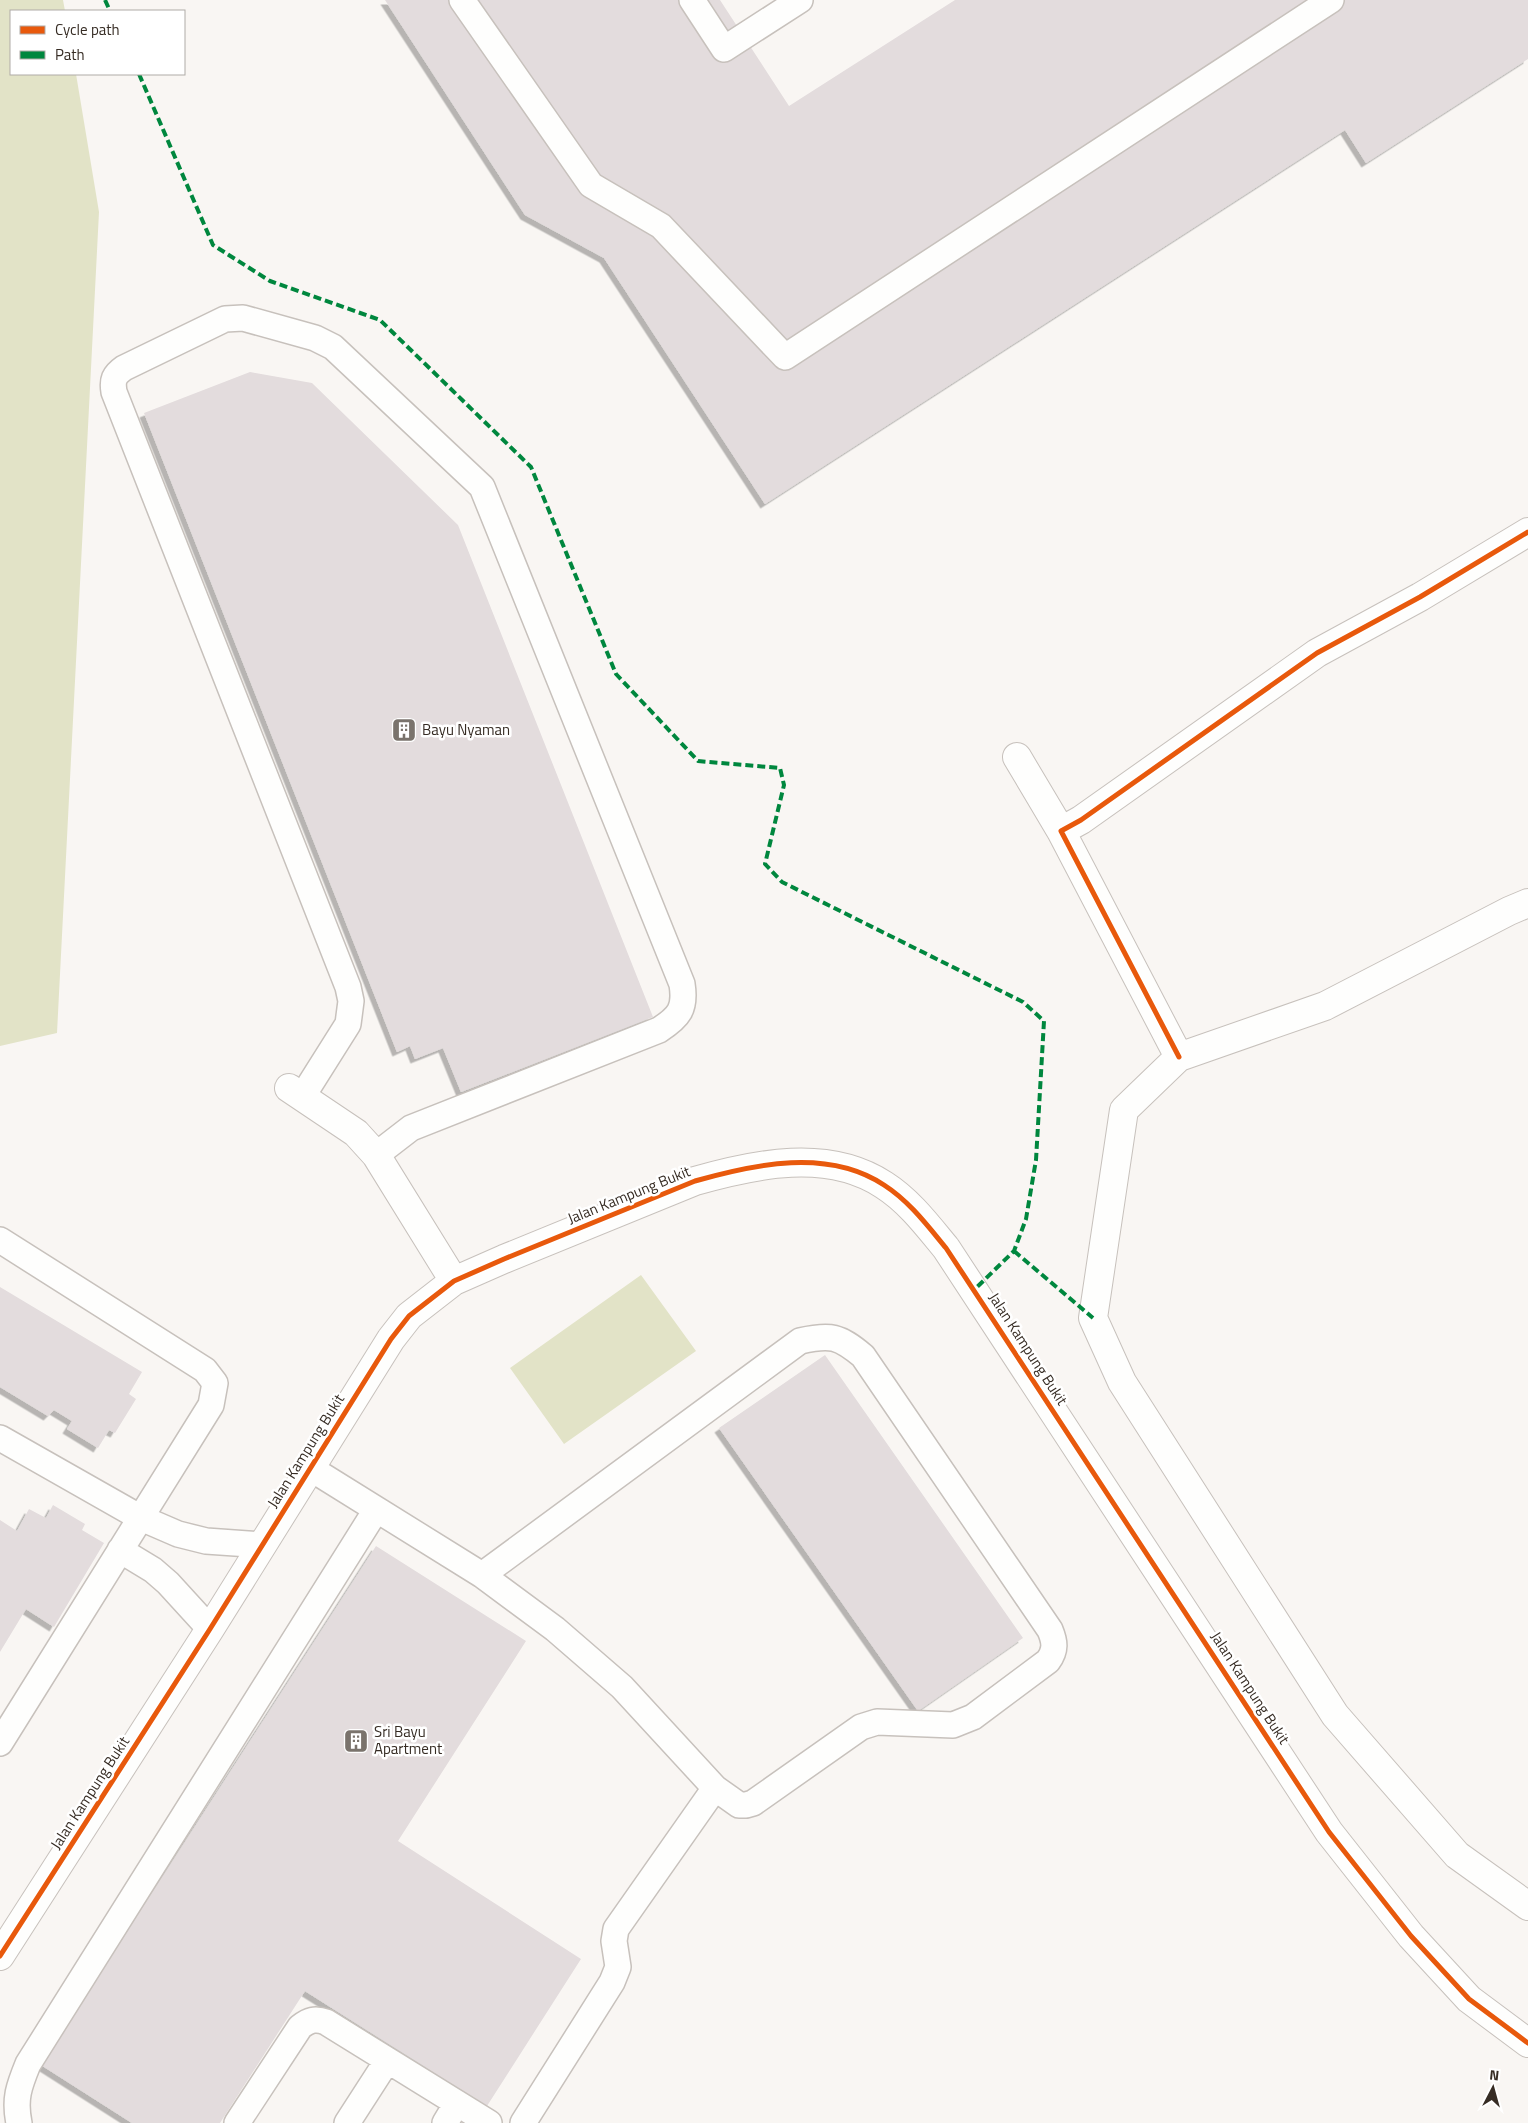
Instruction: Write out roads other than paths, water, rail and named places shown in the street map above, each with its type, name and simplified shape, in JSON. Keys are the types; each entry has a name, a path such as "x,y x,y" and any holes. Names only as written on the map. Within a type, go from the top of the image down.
{"street":[{"path":"1061,831 1081,820 1316,653 1420,597 1528,532"},
{"path":"1017,757 1061,831 1179,1057"},
{"path":"1528,903 1325,1006 1179,1057 1124,1110 1093,1318 1122,1382 1334,1715 1457,1855 1528,1906"},
{"path":"295,1092 356,1134 376,1155 454,1281"},
{"name":"Jalan Kampung Bukit","path":"0,1956 210,1629 391,1339 409,1316 454,1281 686,1185 726,1172 764,1165 806,1162 852,1170 884,1185 916,1212 946,1248 1329,1832 1411,1936 1469,1999 1528,2043"}],"lane":[{"path":"462,0 591,185 662,226 785,357 1331,0"},
{"path":"692,0 724,49 800,0"},
{"path":"295,1092 348,1024 351,1002 348,987 114,392 113,383 116,374 124,368 225,320 244,318 315,338 333,347 482,487 682,984 684,996 681,1011 672,1022 659,1030 411,1128 376,1155"},
{"path":"0,1240 205,1370 215,1384 211,1405 0,1743"},
{"path":"310,1468 482,1575 555,1629 622,1687 715,1788 732,1802 739,1805 746,1805 861,1727 877,1722 953,1725 973,1717 1048,1661 1053,1654 1055,1642 1050,1630 863,1356 845,1341 822,1336 800,1341 482,1575"},
{"path":"0,1438 141,1518 178,1534 206,1542 262,1545"},
{"path":"18,2123 15,2108 18,2087 28,2064 376,1510"},
{"path":"120,1550 153,1570 168,1583 210,1629"},
{"path":"523,2123 612,1982 618,1967 614,1941 616,1928 715,1788"},
{"path":"237,2123 300,2028 307,2021 316,2019 326,2022 387,2061 451,2113 489,2123"},
{"path":"347,2123 387,2061"}],"place":[{"name":"Bayu Nyaman","path":"404,730"},
{"name":"Sri Bayu Apartment","path":"356,1741"}]}
